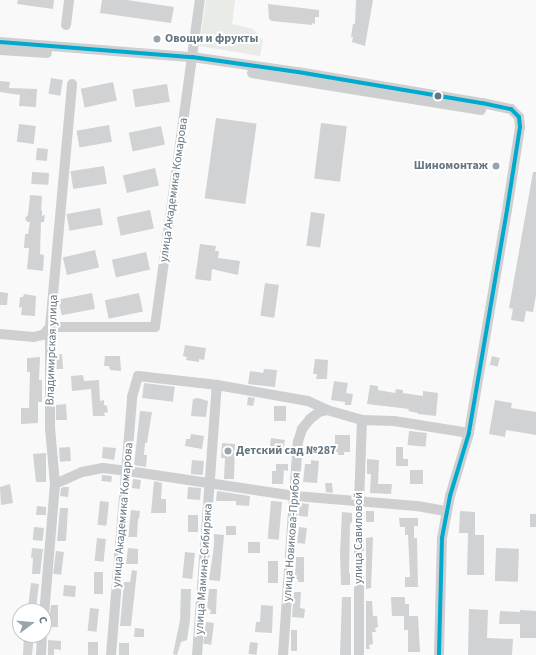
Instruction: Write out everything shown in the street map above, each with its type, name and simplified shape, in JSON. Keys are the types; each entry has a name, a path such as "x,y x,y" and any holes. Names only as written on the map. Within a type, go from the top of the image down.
{"street":[{"path":"66,25 69,0"},
{"name":"улица Академика Комарова","path":"50,327 155,327 200,0"},
{"path":"0,42 192,60 513,111 520,120 469,433 446,511 442,538 439,655"},
{"path":"0,50 192,60"},
{"name":"Владимирская улица","path":"45,603 55,484 50,428 50,327 72,84"},
{"path":"0,334 34,337 43,335 50,327"},
{"name":"улица Академика Комарова","path":"111,655 128,471 132,397 138,376 217,385"},
{"path":"217,385 308,401 327,410 362,420 394,421 469,433"},
{"name":"улица Мамина-Сибиряка","path":"197,655 217,385"},
{"name":"улица Новикова-Прибоя","path":"283,655 298,442 302,429 310,419 319,412 327,410"},
{"name":"улица Савиловой","path":"359,655 359,502 362,420"},
{"path":"55,484 82,472 96,470 128,471 295,496 417,506 446,511"},
{"path":"41,655 42,643"}],"shaded area":[{"path":"206,0 235,0 232,24 253,29 263,40 260,56 199,46"}],"building":[{"path":"18,0 54,0 53,9 17,4"},
{"path":"102,0 127,0 174,7 171,23 100,13"},
{"path":"356,0 373,0 365,46 352,42 353,37 351,37 353,24 355,24"},
{"path":"268,4 319,10 319,17 315,17 315,24 312,23 312,25 272,21 269,19"},
{"path":"51,78 63,80 60,96 48,94"},
{"path":"0,81 10,82 9,88 37,89 36,107 19,106 20,95 0,92"},
{"path":"113,82 117,101 85,107 81,89"},
{"path":"167,84 170,102 135,107 132,89"},
{"path":"216,118 257,124 245,204 205,198"},
{"path":"321,123 347,126 340,182 314,179"},
{"path":"19,124 36,126 34,144 17,142"},
{"path":"109,125 112,142 79,147 77,131"},
{"path":"161,126 165,145 133,151 129,133"},
{"path":"37,148 48,149 47,161 36,160"},
{"path":"104,166 107,184 73,189 70,171"},
{"path":"155,168 159,186 127,193 123,175"},
{"path":"32,172 49,173 48,185 31,184"},
{"path":"533,172 536,172 536,295 533,312 526,311 524,322 511,320 513,309 509,308"},
{"path":"30,195 42,196 41,210 42,216 45,215 44,222 41,222 40,254 44,255 43,271 27,269 29,248 24,248 25,234 28,234 30,222 27,222 25,218 28,215"},
{"path":"100,208 103,225 69,231 67,214"},
{"path":"150,210 154,229 121,236 117,217"},
{"path":"311,212 325,214 320,248 306,246"},
{"path":"200,244 216,246 215,251 219,251 218,258 240,261 238,275 212,269 211,281 195,279"},
{"path":"95,250 99,268 67,275 63,257"},
{"path":"146,252 150,270 116,277 112,260"},
{"path":"265,283 279,285 274,318 260,316"},
{"path":"0,292 8,293 7,305 0,305"},
{"path":"92,293 95,309 62,315 59,299"},
{"path":"139,293 143,312 109,319 105,300"},
{"path":"24,294 36,296 35,316 21,315 22,307 19,308 20,297 23,297"},
{"path":"185,345 206,348 204,360 199,359 199,362 186,360 187,357 183,356"},
{"path":"62,354 63,369 56,369 56,355"},
{"path":"105,356 120,356 121,371 110,370 109,366 104,366"},
{"path":"492,356 500,358 498,367 490,365"},
{"path":"40,357 39,380 42,380 42,402 38,402 38,423 21,424 21,408 29,408 30,372 27,372 27,358"},
{"path":"315,359 328,360 327,379 316,379 317,374 313,374"},
{"path":"264,369 277,370 275,387 248,384 250,371 263,373"},
{"path":"83,375 84,381 99,380 100,401 104,400 104,405 107,406 108,412 104,413 105,416 93,416 91,389 72,391 71,376"},
{"path":"334,381 348,383 346,393 353,394 351,405 345,405 345,402 331,400"},
{"path":"144,383 175,387 173,402 142,398"},
{"path":"370,385 378,386 378,390 395,393 396,389 403,390 403,393 423,396 423,391 438,393 436,416 418,414 408,411 409,409 367,404"},
{"path":"248,397 255,398 253,406 247,405"},
{"path":"198,398 208,401 206,417 191,416 193,399"},
{"path":"495,400 512,403 511,408 536,412 536,435 506,430 505,437 489,434"},
{"path":"66,404 67,420 56,420 56,405"},
{"path":"274,406 286,406 286,421 274,421"},
{"path":"140,411 152,412 147,443 145,443 144,455 147,455 146,467 134,465"},
{"path":"409,431 427,433 425,447 408,445"},
{"path":"191,434 204,436 202,449 185,446 186,439 190,439"},
{"path":"335,435 350,435 350,452 344,452 344,455 338,455 338,452 335,452"},
{"path":"271,438 285,440 283,455 269,453"},
{"path":"222,443 235,444 234,479 224,479 225,458 221,458"},
{"path":"70,447 71,461 60,462 59,448"},
{"path":"103,447 116,448 114,460 102,458"},
{"path":"396,447 403,447 403,459 408,459 408,466 396,466"},
{"path":"46,453 46,482 36,482 33,454"},
{"path":"367,459 379,460 378,484 392,484 391,494 370,493 371,474 367,474"},
{"path":"192,460 204,461 203,475 191,474"},
{"path":"311,460 319,461 317,483 303,482 305,464 311,464"},
{"path":"276,464 288,464 288,471 284,470 283,484 272,484 272,471 276,471"},
{"path":"410,470 423,470 423,484 410,484"},
{"path":"102,475 112,476 111,482 101,481"},
{"path":"133,479 141,480 140,489 132,488"},
{"path":"154,481 162,483 161,499 166,499 166,513 151,513"},
{"path":"325,483 332,483 333,493 326,492"},
{"path":"10,484 13,503 1,505 0,487"},
{"path":"69,487 68,497 60,496 61,488"},
{"path":"188,487 201,488 200,500 187,499"},
{"path":"217,491 250,496 249,506 236,505 236,501 216,501"},
{"path":"100,501 109,502 106,526 97,525"},
{"path":"271,501 282,502 279,540 268,539"},
{"path":"300,503 309,504 308,517 299,516"},
{"path":"37,506 46,507 46,515 36,515"},
{"path":"60,508 68,508 66,541 57,541"},
{"path":"131,510 140,511 137,537 128,537"},
{"path":"366,511 374,511 374,522 366,522"},
{"path":"460,511 475,512 475,535 484,535 484,575 467,575 468,533 459,533"},
{"path":"342,512 352,513 352,522 350,524 350,585 341,585 340,554"},
{"path":"530,514 536,514 536,527 530,527"},
{"path":"188,515 198,515 198,532 188,532"},
{"path":"399,518 418,518 418,526 414,526 414,538 417,538 418,587 405,587 405,577 410,577 408,535 405,535 405,527 400,527"},
{"path":"226,526 236,526 236,535 226,535"},
{"path":"34,527 44,528 43,541 33,540"},
{"path":"299,527 307,528 305,544 297,543"},
{"path":"214,534 224,535 220,581 209,580 214,546"},
{"path":"373,537 371,588 366,589 366,538"},
{"path":"97,538 106,539 104,562 95,561"},
{"path":"248,542 260,542 260,553 248,553"},
{"path":"32,548 43,549 40,574 32,574"},
{"path":"128,548 138,549 138,564 126,564"},
{"path":"496,548 519,549 518,582 495,581"},
{"path":"56,551 64,552 61,575 53,574"},
{"path":"185,552 195,553 192,579 182,578"},
{"path":"296,557 304,557 304,582 298,582 298,579 295,579"},
{"path":"268,561 278,561 278,583 268,583"},
{"path":"132,570 137,571 131,626 120,626 124,582 130,582"},
{"path":"94,572 103,572 103,594 94,594"},
{"path":"31,583 39,584 37,603 29,603"},
{"path":"64,585 76,586 75,597 63,596"},
{"path":"181,589 191,589 190,620 187,640 181,642 177,655 173,654 180,620"},
{"path":"209,589 217,589 216,614 210,614 211,610 207,609"},
{"path":"294,592 301,592 300,608 305,609 304,618 292,617"},
{"path":"342,597 351,597 351,655 340,655"},
{"path":"391,597 405,597 405,604 409,604 409,616 418,616 420,652 408,652 408,630 404,630 404,616 392,616"},
{"path":"366,601 372,601 373,616 377,616 378,627 375,628 376,632 372,632 373,644 369,645 370,649 366,649"},
{"path":"52,605 58,605 58,627 52,627"},
{"path":"261,605 273,606 272,633 255,632 256,622 260,622"},
{"path":"90,608 99,609 97,632 88,631"},
{"path":"469,609 488,610 487,638 513,639 512,655 468,655"},
{"path":"520,610 536,611 536,638 520,638 520,624 499,624 500,611 520,612"},
{"path":"206,622 214,623 211,645 203,644"},
{"path":"135,628 144,629 144,637 134,637"},
{"path":"291,630 297,630 297,651 291,651"},
{"path":"52,640 61,641 61,650 54,649 54,655 48,655 48,643 52,643"},
{"path":"88,642 98,642 98,655 88,655"},
{"path":"250,642 258,643 256,655 249,654"},
{"path":"24,643 33,643 32,655 23,655"},
{"path":"119,643 129,643 129,655 119,655"}],"transit line":[{"path":"0,42 192,57 298,72 482,103 511,109 519,117 520,127 507,210 469,433 450,496 442,538 439,655"}],"place":[{"name":"Овощи и фрукты","path":"157,39"},
{"name":"Шиномонтаж","path":"496,166"},
{"name":"Детский сад №287","path":"228,451"}]}
